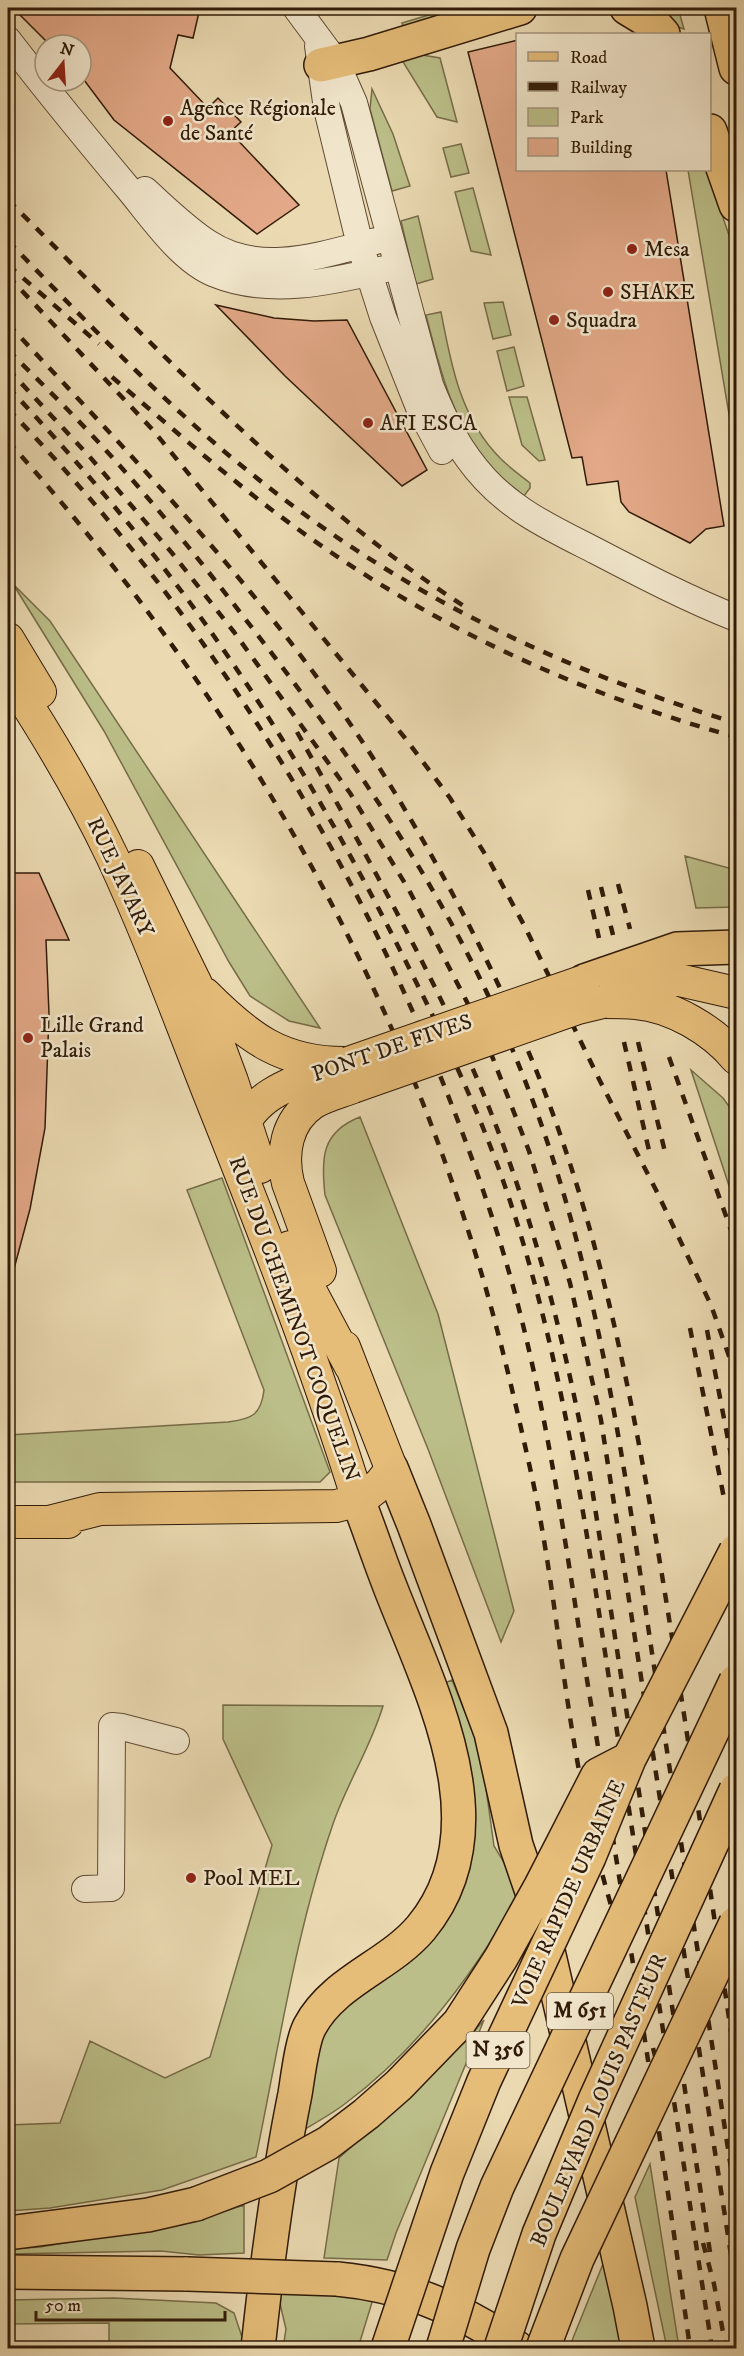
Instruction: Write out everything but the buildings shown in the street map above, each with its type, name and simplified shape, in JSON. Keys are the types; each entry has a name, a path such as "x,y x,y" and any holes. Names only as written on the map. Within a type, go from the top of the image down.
{"highway":[{"path":"324,55 520,8"},
{"path":"627,8 655,25 662,33"},
{"path":"721,8 736,68"},
{"path":"711,134 736,204"},
{"path":"594,992 677,949 736,947"},
{"path":"390,1468 414,1525 491,1733 516,1845 539,1912 638,2349"},
{"path":"258,2349 279,2175 308,2028 324,2003 387,1957 420,1928 443,1894 456,1858 459,1829 450,1748 411,1634 389,1584 358,1500"},
{"name":"VOIE RAPIDE URBAINE","path":"388,2349 416,2260 466,2123 589,1857 629,1759 736,1551"},
{"name":"M 651","path":"443,2349 473,2249 497,2187 736,1681"},
{"path":"8,2233 121,2220 196,2204 247,2186 289,2167 350,2127 399,2085 459,2023 501,1958 561,1851 598,1775 629,1759"},
{"name":"BOULEVARD LOUIS PASTEUR","path":"501,2349 539,2234 591,2111 736,1790"},
{"path":"543,2349 577,2259 736,1923"},
{"path":"8,2272 187,2274 337,2279 398,2289 439,2303 483,2325 517,2349"}],"main road":[{"name":"RUE JAVARY","path":"8,639 101,795 196,984 220,1086 221,1105 236,1138 268,1123 297,1117"},
{"name":"RUE JAVARY","path":"8,675 83,798 111,854 156,956 220,1086"},
{"path":"736,993 700,983 660,978 604,978 594,992 671,1012 710,1034 736,1058"},
{"name":"RUE JAVARY","path":"196,984 236,1025 255,1039 285,1053 326,1063 350,1075"},
{"name":"PONT DE FIVES","path":"236,1138 263,1098 274,1092 350,1075 578,1008 594,992"},
{"path":"297,1117 350,1075"},
{"name":"RUE DU CHEMINOT COQUELIN","path":"297,1117 289,1133 285,1169 351,1367 390,1468"},
{"name":"RUE DU CHEMINOT COQUELIN","path":"236,1138 272,1200 298,1264 351,1367"},
{"name":"RUE DU CHEMINOT COQUELIN","path":"236,1138 326,1397 358,1500"},
{"path":"49,1522 100,1509 336,1506 358,1500 378,1487 390,1468"},
{"path":"8,1522 302,1523 352,1528 362,1531 374,1540"}],"street":[{"path":"296,8 354,103 388,238 430,385 447,428 461,450 485,480 516,506 560,533 664,587 736,618"},
{"path":"8,40 164,232 189,257 213,274 244,283 277,285 337,281 397,266"},
{"path":"324,55 327,109 360,245 383,317 428,428 447,460 483,502 531,535 654,600 736,636"},
{"path":"80,131 191,231 223,252 251,261 267,262 320,255 388,238"},
{"path":"85,1889 111,1888 112,1726 122,1726 176,1741"}],"green space":[{"path":"452,8 487,8 404,29 402,23"},
{"path":"650,8 678,8 684,29 675,26"},
{"path":"422,55 440,58 457,122 437,117 400,57"},
{"path":"372,89 393,134 410,186 392,191 370,109"},
{"path":"461,144 469,173 451,177 443,148"},
{"path":"688,171 707,171 736,256 736,456"},
{"path":"473,188 491,255 471,251 455,192"},
{"path":"418,216 433,279 416,284 401,221"},
{"path":"503,302 511,335 493,339 484,303"},
{"path":"441,312 454,372 467,409 487,444 504,462 530,483 530,488 524,496 492,468 467,434 458,415 443,376 426,315"},
{"path":"514,347 524,386 507,391 497,351"},
{"path":"509,397 527,397 545,460 539,461 522,445"},
{"path":"13,584 50,621 320,1028 289,1021 250,996 229,962 104,731"},
{"path":"685,856 736,870 736,907 696,908"},
{"path":"691,1070 723,1098 736,1116 736,1207"},
{"path":"360,1117 438,1314 514,1611 501,1642 428,1449 325,1195 323,1170 326,1148 338,1130"},
{"path":"222,1178 330,1472 320,1482 8,1482 8,1435 228,1422 249,1417 258,1410 264,1390 187,1190"},
{"path":"452,1680 481,1752 494,1846 521,1891 465,1979 422,2033 373,2081 341,2107 300,2132 309,2040 444,1917 440,1685"},
{"path":"223,1705 383,1706 372,1737 333,1824 320,1864 298,1947 256,2157 162,2190 50,2208 8,2211 8,2125 60,2123 90,2041 165,2078 210,2057 272,1845 223,1739"},
{"path":"484,2020 387,2260 324,2258 339,2158 465,2042"},
{"path":"650,2164 679,2348 667,2348 635,2197"},
{"path":"244,2205 244,2253 199,2255 161,2251 8,2254 8,2249 40,2247 191,2222"},
{"path":"607,2254 628,2348 569,2348"},
{"path":"277,2291 374,2296 358,2348 283,2348 286,2329"},
{"path":"114,2298 216,2303 234,2313 243,2340 242,2348 109,2348 109,2323 8,2324 8,2300"}],"railway":[{"path":"8,200 170,362 282,466 340,516 401,563 464,606"},
{"path":"8,241 127,362 220,448 309,518 366,556 423,591 543,652 605,678 736,723"},
{"path":"8,265 99,344"},
{"path":"8,276 152,429 405,738 450,798 490,862 525,927 656,1190 711,1305 736,1376"},
{"path":"8,324 206,539 298,652 341,711 382,772 445,879 483,952 534,1065 576,1182 593,1242 609,1302 635,1423 678,1675 736,2065"},
{"path":"8,350 90,433 167,520 307,700 378,801 442,906 498,1016 522,1073 548,1143 569,1214 588,1286 618,1432 736,2201"},
{"path":"8,369 89,456 172,553 234,632 350,793 409,890 483,1033 529,1151 570,1283 601,1420 736,2287"},
{"path":"112,377 271,509 346,562 398,595 451,625 562,677 619,699 736,737"},
{"path":"8,387 94,482 175,582 274,726 341,839 403,956 461,1076 499,1169 530,1265 574,1460 712,2348"},
{"path":"8,409 88,496 162,588 232,685 295,785 354,889 406,996 452,1106 492,1217 525,1333 550,1452 642,2020 690,2348"},
{"path":"8,441 82,528 153,619 218,712 279,810 335,910 385,1013 429,1119 467,1227 494,1317 516,1407 538,1505 582,1788 604,1881 625,1950"},
{"path":"297,732 390,901 455,1030 495,1123 544,1272 569,1372 590,1475 710,2252"},
{"path":"618,884 630,929"},
{"path":"601,887 613,935"},
{"path":"588,890 599,938"},
{"path":"624,1042 651,1159"},
{"path":"638,1042 666,1156"},
{"path":"669,1057 736,1244"},
{"path":"690,1328 724,1498"},
{"path":"707,1330 736,1481"},
{"path":"653,2048 665,2095"},
{"path":"703,2243 714,2284 726,2348"}],"place":[{"name":"Agence Régionale de Santé","path":"168,121"},
{"name":"Mesa","path":"632,249"},
{"name":"SHAKE","path":"608,292"},
{"name":"Squadra","path":"554,320"},
{"name":"AFI ESCA","path":"368,423"},
{"name":"Lille Grand Palais","path":"28,1038"},
{"name":"Pool MEL","path":"191,1878"}]}
